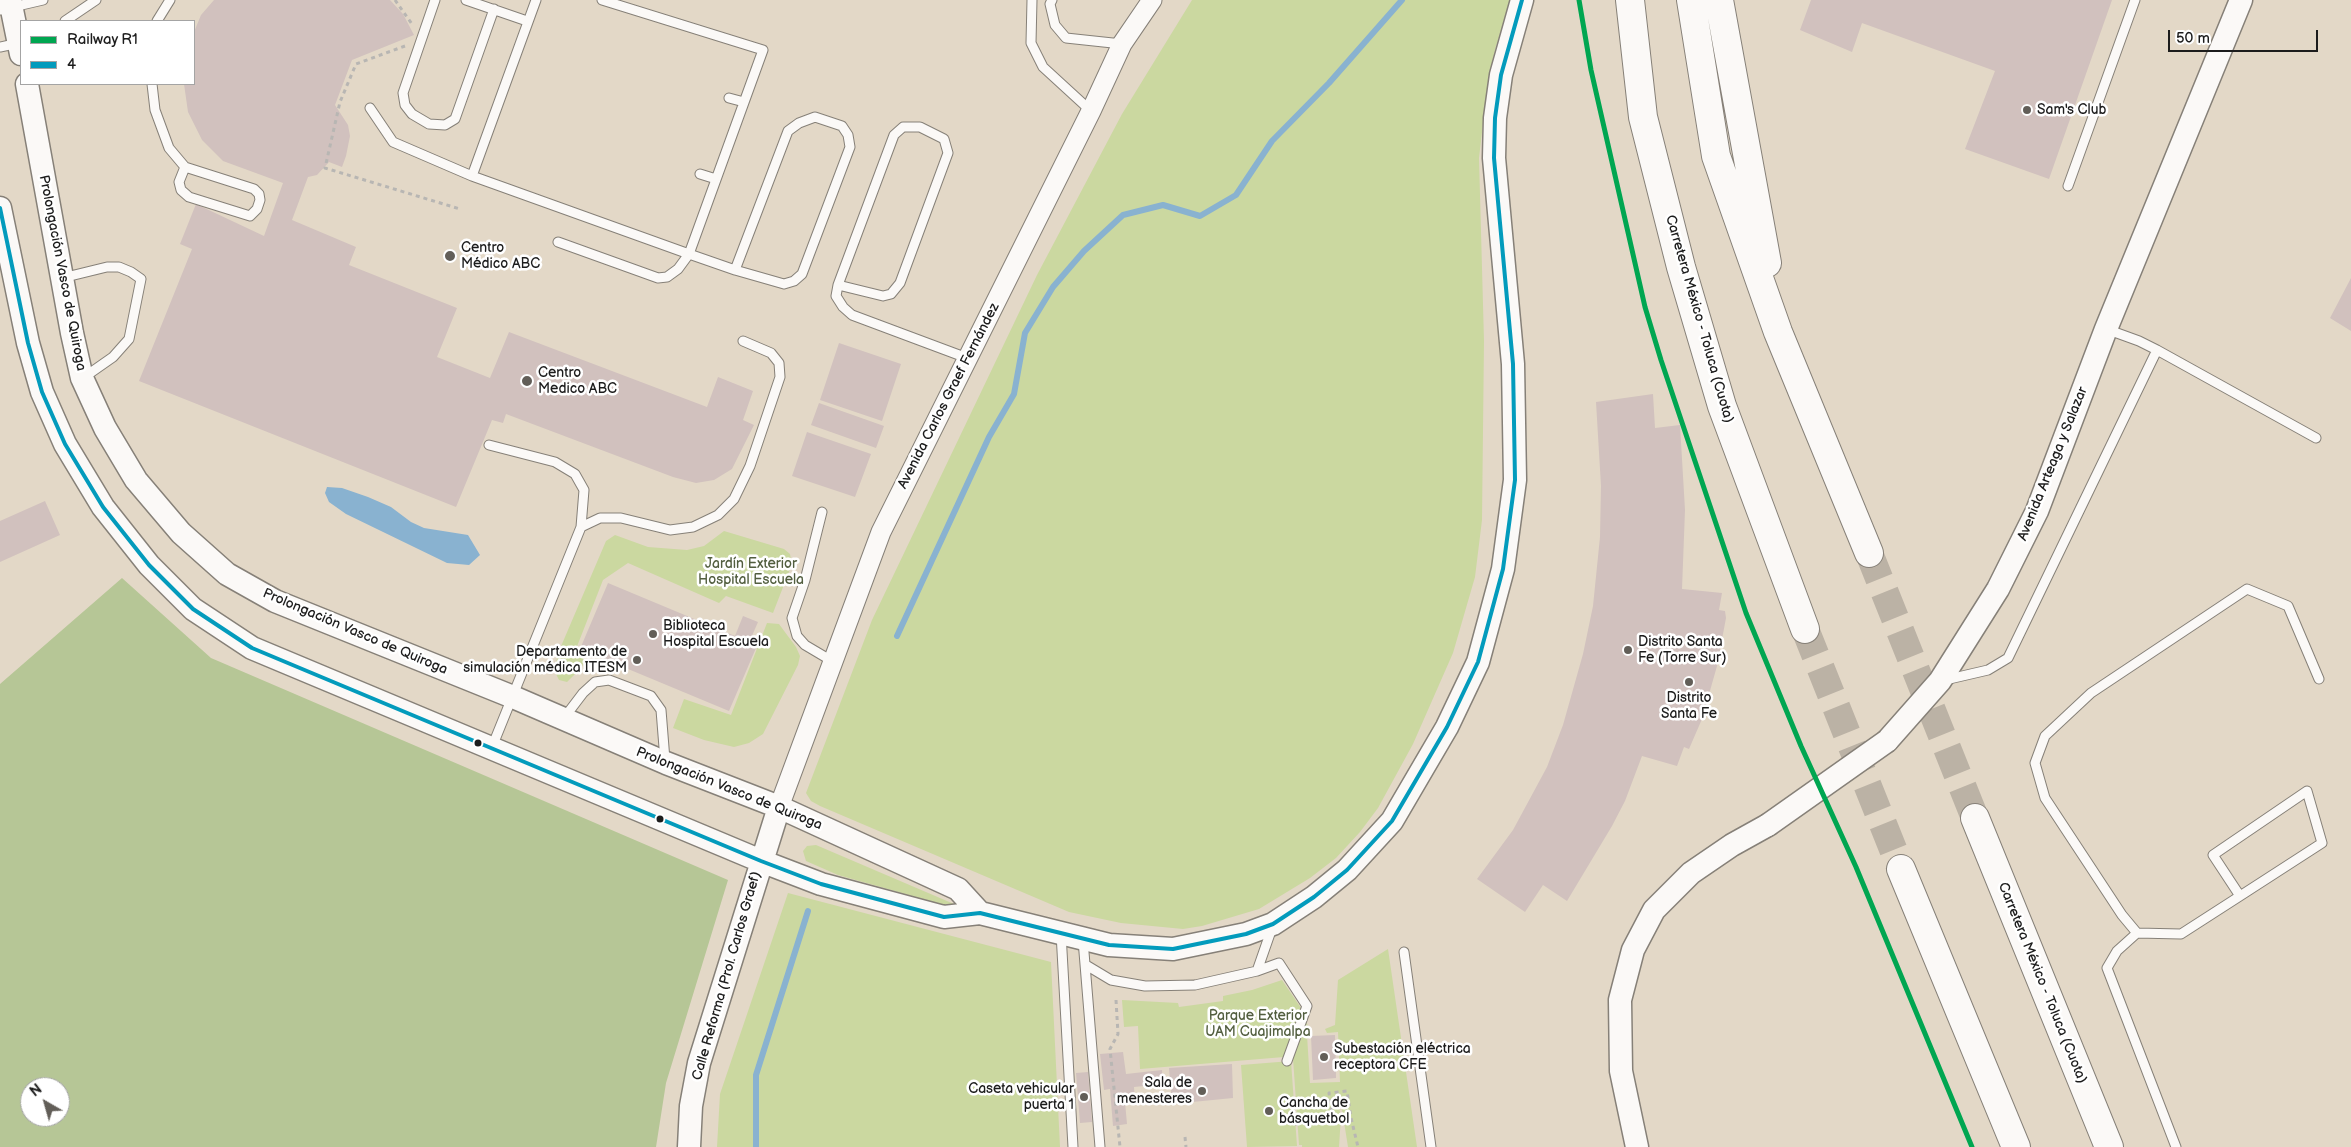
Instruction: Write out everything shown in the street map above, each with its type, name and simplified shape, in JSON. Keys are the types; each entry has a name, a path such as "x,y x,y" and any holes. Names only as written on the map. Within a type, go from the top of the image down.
{"highway":[{"name":"Carretera México - Toluca (Cuota)","path":"1630,0 1643,117 1681,267 1722,406 1805,629"},
{"path":"1691,0 1716,156 1778,332 1869,553"},
{"path":"1719,0 1759,212 1778,332"},
{"name":"Carretera México - Toluca (Cuota)","path":"1975,818 2109,1147"},
{"path":"1900,869 2016,1147"}],"street":[{"name":"Avenida Carlos Graef Fernández","path":"779,808 881,532 1091,111 1122,44 1152,0"},
{"path":"0,208 28,343 42,392 65,444 103,508 149,565 193,609 252,648 761,861 821,884 944,917 980,913 1109,945 1173,949 1224,940 1273,924 1314,897 1347,870 1392,822 1447,727 1481,653 1504,569 1516,480 1513,364 1495,167 1495,118 1501,75 1522,0"},
{"name":"Avenida Arteaga y Salazar","path":"1637,1147 1621,1071 1620,1000 1633,950 1654,910 1691,873 1732,845 1768,825 1887,741 1940,681 1998,589 2037,511 2106,329 2241,0"},
{"path":"7,6 15,47"},
{"name":"Prolongación Vasco de Quiroga","path":"27,85 82,378 104,428 136,480 181,533 227,574 275,601 513,697 666,763 779,808 958,889 980,913"},
{"name":"Calle Reforma (Prol. Carlos Graef)","path":"689,1147 691,1106 699,1063 779,808"}],"lane":[{"path":"7,6 43,0"},
{"path":"66,20 96,0"},
{"path":"158,20 170,0"},
{"path":"435,0 403,93 405,105 412,114 429,124 445,125 455,119 494,9"},
{"path":"466,0 528,21"},
{"path":"472,176 536,0"},
{"path":"558,242 658,278 667,277 678,269 689,254 763,50 602,0"},
{"path":"1032,0 1031,42 1043,67 1091,111"},
{"path":"1052,0 1050,4 1055,25 1066,38 1122,44"},
{"path":"2068,186 2135,0"},
{"path":"152,85 154,110 169,148 186,167 254,189 259,194 260,200 257,209 250,216 189,197 181,190 179,182 186,167"},
{"path":"729,98 744,102"},
{"path":"370,108 392,142 472,176 735,270 784,284 794,281 802,274 850,147 848,135 842,126 815,117 799,122 788,131 735,270"},
{"path":"838,285 883,296 891,294 900,284 948,153 944,139 920,127 903,127 894,135 838,285 836,296 843,307 852,315 967,358"},
{"path":"700,174 716,179"},
{"path":"62,278 107,267 119,267 142,279 128,339 113,357 82,378"},
{"path":"2106,329 2157,350 2316,438"},
{"path":"581,527 600,518 621,518 670,530 693,527 718,515 734,499 750,466 780,377 779,363 771,353 743,341"},
{"path":"1940,681 1988,670 2008,658 2157,350"},
{"path":"489,445 555,462 575,474 584,490 581,527 492,748"},
{"path":"822,512 792,618 797,636 805,645 832,661"},
{"path":"2137,933 2122,915 2045,798 2035,763 2045,736 2091,693 2247,589 2288,606 2319,679"},
{"path":"563,719 583,693 595,682 609,680 651,696 661,710 666,763"},
{"path":"2176,1147 2107,968 2117,952 2137,933 2181,934 2322,844 2307,792 2213,855 2240,896"},
{"path":"1257,971 1273,924"},
{"path":"1061,933 1072,1147"},
{"path":"1083,939 1100,1147"},
{"path":"1404,952 1431,1147"},
{"path":"1086,965 1111,980 1145,986 1194,985 1257,971 1279,963 1307,1006 1287,1061"}],"path":[{"path":"1116,1000 1118,1034 1110,1049 1120,1147"},
{"path":"1295,1124 1333,1121 1329,1093 1347,1091 1350,1118 1358,1147"},
{"path":"1185,1137 1186,1147"}],"green space":[{"path":"1192,0 1512,0 1496,46 1488,81 1479,158 1484,341 1482,520 1475,577 1453,653 1413,744 1378,808 1360,832 1336,858 1310,878 1259,909 1202,926 1183,929 1121,923 1069,912 820,806 811,801 806,793 872,620 1037,275 1122,114"},
{"name":"Jardín Exterior Hospital Escuela","path":"724,531 784,549 790,554 792,564 773,613 726,596 719,603 628,563 603,580 576,649 584,660 582,667 567,682 559,680 554,670 559,651 606,541 615,535 648,547 687,550 704,546"},
{"path":"122,578 211,658 728,880 666,1083 656,1147 0,1147 0,684"},
{"name":"Jardín Exterior Hospital Escuela","path":"767,623 779,624 796,647 800,656 798,665 763,734 749,743 734,747 704,740 673,728 684,699 731,715"},
{"path":"816,845 954,904 955,908 838,875 806,861 803,851 807,846"},
{"path":"788,893 1051,962 1060,1147 717,1147 720,1094"},
{"path":"1388,949 1417,1147 1348,1147 1341,1103 1338,1104 1341,1116 1339,1147 1302,1147 1302,1145 1299,1145 1293,1058 1306,1022 1312,1033 1307,1035 1310,1083 1340,1082 1338,1032 1327,1033 1325,1029 1335,1025 1338,980"},
{"name":"Parque Exterior UAM Cuajimalpa","path":"1282,980 1301,1008 1284,1057 1140,1069 1138,1026 1124,1027 1122,1000 1178,1003 1179,1007 1223,1001 1223,996 1252,990"},
{"name":"Cancha de básquetbol","path":"1291,1061 1297,1146 1247,1147 1241,1065"}],"water":[{"path":"327,487 342,488 368,497 391,507 411,522 424,528 468,535 480,555 469,565 447,563 346,514 329,502 325,493"}],"building":[{"path":"214,0 390,0 403,14 414,35 352,60 335,105 348,125 350,136 342,167 329,162 317,175 308,177 292,220 356,247 349,265 457,308 437,357 490,378 509,332 707,407 718,377 753,391 743,420 754,425 732,469 714,480 696,483 673,477 506,414 503,423 492,420 456,507 139,381 192,249 180,244 196,204 264,236 283,183 223,161 202,140 188,112 184,85 195,85 195,30 201,15"},
{"name":"Sam's Club","path":"1811,0 2112,0 2049,179 1965,149 1995,71 1862,23 1852,52 1800,30"},
{"path":"2351,278 2351,331 2330,318"},
{"path":"839,343 901,364 882,421 820,400"},
{"name":"Distrito Santa Fe (Torre Sur)","path":"1653,394 1655,428 1680,425 1685,510 1682,589 1722,593 1719,610 1725,611 1726,618 1717,666 1702,719 1689,749 1684,747 1677,766 1642,756 1625,801 1567,901 1543,885 1525,912 1477,879 1513,830 1547,767 1563,725 1583,654 1593,606 1600,537 1601,486 1596,402"},
{"path":"819,403 884,426 876,448 811,425"},
{"path":"807,432 871,454 855,497 792,476"},
{"path":"45,501 60,535 0,562 0,521"},
{"path":"608,583 735,636 743,616 758,622 748,645 756,648 729,711 580,649"},
{"name":"Subestación eléctrica receptora CFE","path":"1335,1035 1336,1078 1313,1080 1311,1036"},
{"path":"1123,1052 1126,1074 1162,1070 1163,1084 1134,1087 1135,1101 1125,1102 1127,1124 1113,1126 1110,1089 1104,1090 1100,1054"},
{"name":"Sala de menesteres","path":"1232,1064 1233,1098 1172,1104 1169,1068"},
{"name":"Caseta vehicular puerta 1","path":"1088,1072 1092,1122 1080,1123 1076,1073"}],"waterway":[{"path":"897,636 989,437 1014,394 1025,333 1053,287 1084,251 1123,215 1163,205 1200,216 1236,195 1272,141 1329,83 1402,0"},
{"path":"756,1147 756,1075 808,911"}],"tunnel":[{"path":"1869,553 1975,818"},
{"path":"1805,629 1901,869"}],"rail line":[{"name":"R1","path":"1579,0 1591,70 1645,307 1746,613 1801,746 1856,867 1972,1147"}],"transit line":[{"name":"4","path":"0,208 28,343 42,392 65,444 103,507 149,565 193,609 252,648 761,861 821,884 944,917 980,913 1109,945 1173,949 1246,934 1273,924 1314,897 1347,870 1392,821 1447,727 1478,662 1503,569 1515,480 1513,364 1494,158 1495,118 1501,75 1522,0"}],"place":[{"name":"Sam's Club","path":"2027,110"},
{"name":"Centro Médico ABC","path":"450,256"},
{"name":"Centro Medico ABC","path":"527,381"},
{"name":"Biblioteca Hospital Escuela","path":"653,634"},
{"name":"Distrito Santa Fe (Torre Sur)","path":"1628,650"},
{"name":"Departamento de simulación médica ITESM","path":"637,660"},
{"name":"Distrito Santa Fe","path":"1689,682"},
{"name":"Subestación eléctrica receptora CFE","path":"1324,1057"},
{"name":"Sala de menesteres","path":"1202,1091"},
{"name":"Caseta vehicular puerta 1","path":"1084,1097"},
{"name":"Cancha de básquetbol","path":"1269,1111"}]}
